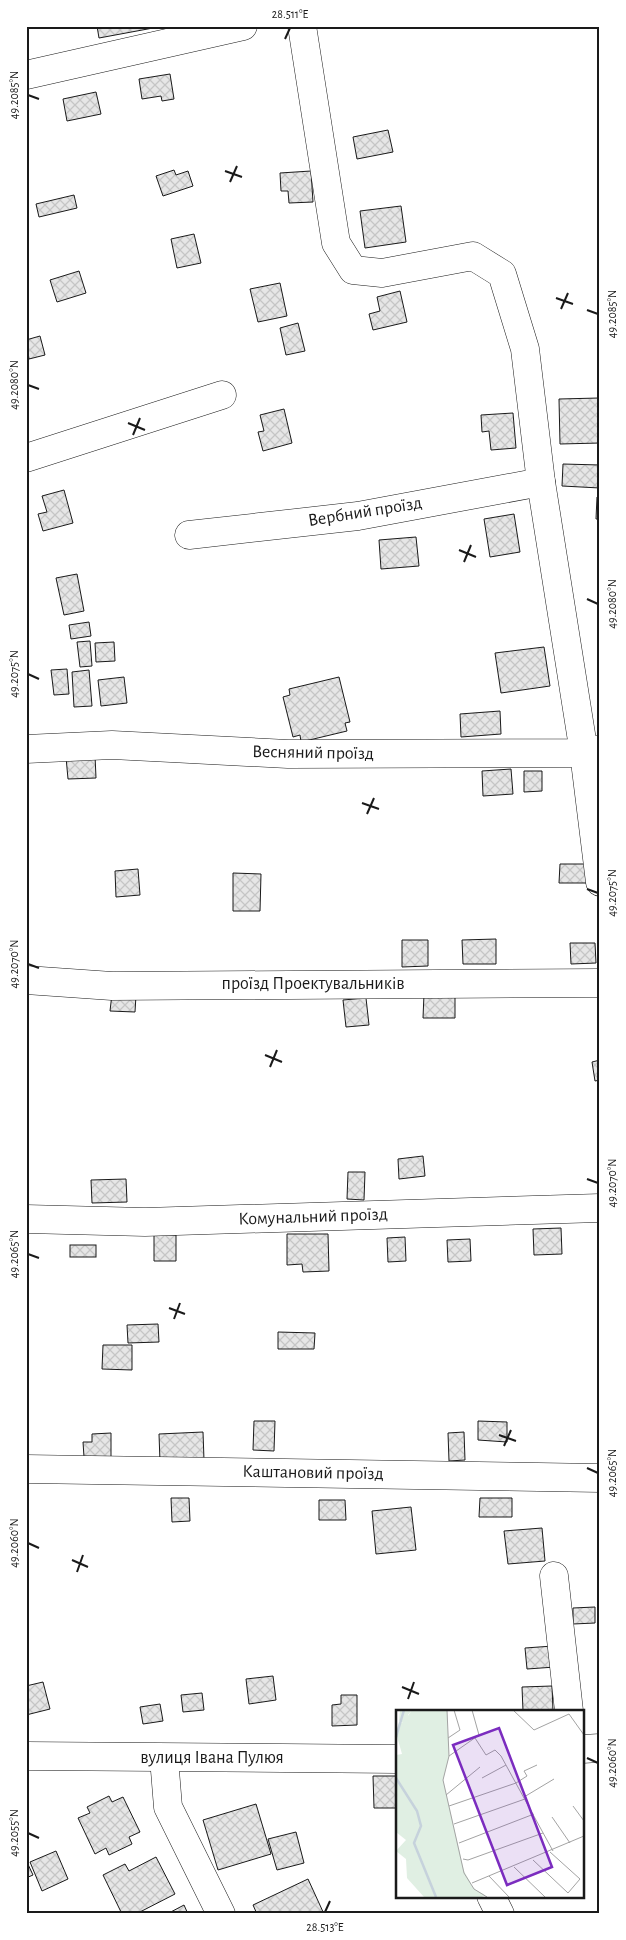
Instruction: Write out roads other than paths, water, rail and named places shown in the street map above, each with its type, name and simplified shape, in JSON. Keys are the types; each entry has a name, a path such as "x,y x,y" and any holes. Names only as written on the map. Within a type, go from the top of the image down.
{"street":[{"path":"26,75 243,26"},
{"path":"302,26 336,243 353,270 382,273 473,256 502,274 524,350 541,482 592,751 600,882"},
{"path":"26,458 222,395"},
{"name":"Вербний проїзд","path":"189,535 358,516 541,482"},
{"name":"Весняний проїзд","path":"26,750 112,745 288,754 592,751"},
{"name":"проїзд Проектувальників","path":"26,980 112,986 600,983"},
{"name":"Комунальний проїзд","path":"26,1219 145,1222 600,1208"},
{"name":"Каштановий проїзд","path":"26,1469 600,1478"},
{"path":"554,1576 569,1710"},
{"path":"584,1749 600,1748"},
{"name":"вулиця Івана Пулюя","path":"26,1756 396,1759"},
{"path":"164,1758 168,1807 222,1914"},
{"path":"492,1898 500,1914"}]}
